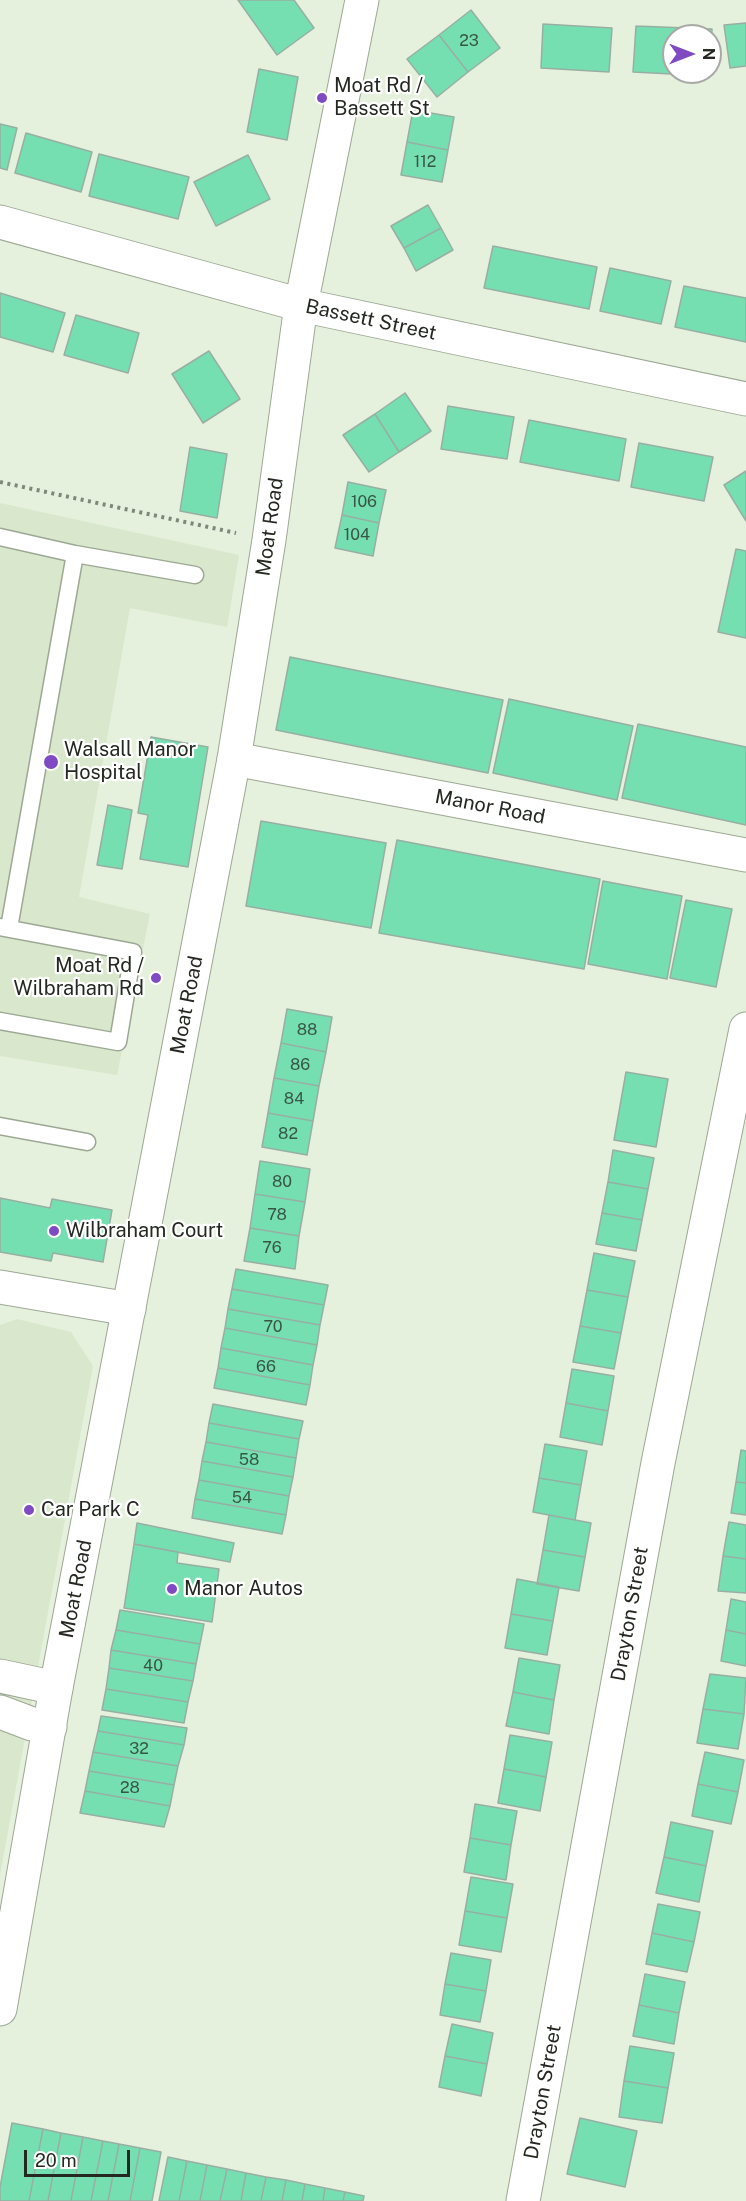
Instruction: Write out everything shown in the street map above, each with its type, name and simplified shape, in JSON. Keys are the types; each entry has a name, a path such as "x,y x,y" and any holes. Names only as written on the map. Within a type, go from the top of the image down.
{"street":[{"name":"Moat Road","path":"0,2009 56,1688 234,759 269,540 301,305 362,0"},
{"name":"Bassett Street","path":"0,222 301,305 746,399"},
{"name":"Manor Road","path":"234,759 746,855"},
{"name":"Drayton Street","path":"523,2201 658,1463 746,1029"},
{"path":"3,1292 129,1309"},
{"path":"0,1676 56,1688"},
{"path":"0,1712 32,1724 50,1727"}],"lane":[{"path":"0,537 75,554 195,575"},
{"path":"0,1020 118,1042 133,952 4,928 75,554"},
{"path":"0,1126 87,1142"}],"path":[{"path":"0,482 269,540"}],"shaded area":[{"name":"Walsall Manor Hospital","path":"0,503 239,555 227,627 130,608 79,897 150,914 117,1075 0,1056"},
{"path":"17,1319 71,1332 93,1366 0,1875 0,1325"}],"building":[{"path":"238,0 294,0 314,28 277,55"},
{"path":"471,10 500,48 468,72 439,35"},
{"path":"746,23 746,66 730,68 724,25"},
{"path":"543,24 612,28 609,72 541,68"},
{"path":"636,26 662,27 662,74 633,72"},
{"path":"439,35 468,72 437,97 407,59"},
{"path":"259,69 298,77 287,140 247,132"},
{"path":"413,110 454,117 448,150 407,142"},
{"path":"0,124 17,128 7,170 0,168"},
{"path":"26,133 92,152 81,192 15,173"},
{"path":"407,142 448,150 442,182 401,175"},
{"path":"99,154 189,177 178,219 89,196"},
{"path":"248,155 270,199 216,226 194,182"},
{"path":"428,205 441,228 404,248 391,226"},
{"path":"441,228 453,250 416,271 404,248"},
{"path":"493,246 597,267 589,309 484,288"},
{"path":"610,268 671,281 661,324 600,311"},
{"path":"684,286 746,298 746,342 675,327"},
{"path":"0,293 65,313 53,352 0,337"},
{"path":"76,315 139,333 128,373 64,355"},
{"path":"209,351 240,399 203,423 172,374"},
{"path":"405,393 431,431 399,452 375,414"},
{"path":"448,406 514,417 507,459 441,449"},
{"path":"375,414 399,452 369,472 343,435"},
{"path":"529,420 626,439 619,481 520,462"},
{"path":"639,443 713,457 704,501 631,487"},
{"path":"190,447 227,454 217,518 180,511"},
{"path":"746,471 746,521 724,485"},
{"path":"348,482 386,490 379,523 342,515"},
{"path":"342,515 379,523 373,556 335,548"},
{"path":"736,549 746,551 746,638 718,632"},
{"path":"290,657 503,700 488,773 276,730"},
{"path":"509,699 633,726 617,800 493,773"},
{"path":"638,724 746,747 746,825 622,798"},
{"path":"151,737 208,747 188,867 140,859 148,815 138,813"},
{"path":"108,805 132,810 122,869 97,865"},
{"path":"261,821 386,843 371,928 246,906"},
{"path":"397,840 600,879 584,969 379,933"},
{"path":"603,881 682,896 667,979 588,964"},
{"path":"686,900 732,909 716,987 670,978"},
{"path":"287,1009 332,1017 326,1052 281,1043"},
{"path":"281,1043 326,1052 319,1086 274,1078"},
{"path":"626,1072 668,1079 656,1147 614,1140"},
{"path":"274,1078 319,1086 313,1121 268,1113"},
{"path":"268,1113 313,1121 307,1155 262,1147"},
{"path":"613,1150 654,1158 648,1189 608,1182"},
{"path":"260,1161 310,1169 305,1202 255,1194"},
{"path":"608,1182 648,1189 642,1220 602,1213"},
{"path":"255,1194 305,1202 299,1236 250,1228"},
{"name":"Wilbraham Court","path":"0,1198 50,1208 52,1199 112,1210 103,1262 53,1253 51,1261 0,1252"},
{"path":"602,1213 642,1220 636,1251 596,1244"},
{"path":"250,1228 299,1236 295,1269 244,1261"},
{"path":"594,1253 635,1261 628,1297 587,1290"},
{"path":"236,1269 328,1285 324,1305 232,1289"},
{"path":"232,1289 324,1305 320,1325 228,1309"},
{"path":"587,1290 628,1297 621,1333 580,1326"},
{"path":"228,1309 320,1325 317,1345 225,1328"},
{"path":"580,1326 621,1333 614,1369 573,1362"},
{"path":"225,1328 317,1345 313,1365 221,1348"},
{"path":"221,1348 313,1365 310,1385 218,1368"},
{"path":"218,1368 310,1385 306,1405 214,1388"},
{"path":"572,1369 614,1376 608,1411 566,1403"},
{"path":"566,1403 608,1411 602,1445 560,1437"},
{"path":"213,1404 303,1421 299,1439 209,1423"},
{"path":"209,1423 299,1439 296,1458 206,1442"},
{"path":"206,1442 296,1458 293,1477 202,1461"},
{"path":"545,1444 587,1451 581,1485 539,1478"},
{"path":"741,1450 746,1451 746,1483 736,1482"},
{"path":"202,1461 293,1477 289,1496 199,1480"},
{"path":"539,1478 581,1485 575,1520 533,1512"},
{"path":"199,1480 289,1496 286,1515 195,1499"},
{"path":"736,1482 746,1483 746,1515 731,1513"},
{"path":"195,1499 286,1515 282,1534 192,1518"},
{"path":"549,1515 591,1523 585,1557 543,1550"},
{"path":"729,1522 746,1525 746,1559 723,1556"},
{"path":"137,1523 234,1543 230,1562 134,1544"},
{"name":"Manor Autos","path":"134,1544 178,1552 177,1563 219,1569 212,1622 124,1608"},
{"path":"543,1550 585,1557 579,1591 537,1584"},
{"path":"723,1556 746,1559 746,1593 718,1591"},
{"path":"517,1579 559,1587 553,1621 511,1614"},
{"path":"731,1599 746,1602 746,1634 726,1630"},
{"path":"120,1610 204,1624 200,1644 116,1630"},
{"path":"511,1614 553,1621 547,1655 505,1648"},
{"path":"116,1630 200,1644 196,1664 111,1650"},
{"path":"726,1630 746,1634 746,1666 721,1661"},
{"path":"111,1650 196,1664 193,1681 109,1668"},
{"path":"519,1658 560,1665 554,1700 513,1692"},
{"path":"109,1668 193,1681 188,1702 106,1689"},
{"path":"710,1674 746,1678 744,1714 703,1709"},
{"path":"106,1689 188,1702 184,1723 102,1710"},
{"path":"513,1692 554,1700 549,1734 506,1726"},
{"path":"703,1709 744,1714 738,1749 697,1743"},
{"path":"101,1716 187,1728 184,1745 98,1731"},
{"path":"98,1731 184,1745 178,1766 93,1752"},
{"path":"510,1735 552,1742 546,1777 504,1769"},
{"path":"93,1752 178,1766 174,1785 89,1771"},
{"path":"705,1752 744,1760 738,1792 698,1784"},
{"path":"504,1769 546,1777 540,1811 498,1803"},
{"path":"89,1771 174,1785 170,1806 85,1791"},
{"path":"698,1784 738,1792 731,1824 692,1816"},
{"path":"85,1791 170,1806 164,1827 80,1813"},
{"path":"475,1804 517,1811 511,1845 470,1838"},
{"path":"671,1822 713,1831 706,1866 664,1857"},
{"path":"470,1838 511,1845 506,1880 464,1872"},
{"path":"664,1857 706,1866 699,1902 656,1893"},
{"path":"471,1877 513,1884 507,1918 465,1911"},
{"path":"658,1904 700,1912 694,1942 652,1933"},
{"path":"465,1911 507,1918 501,1952 459,1945"},
{"path":"652,1933 694,1942 687,1972 646,1964"},
{"path":"451,1953 491,1960 486,1991 445,1984"},
{"path":"645,1974 685,1982 679,2013 639,2005"},
{"path":"445,1984 486,1991 480,2022 440,2015"},
{"path":"639,2005 679,2013 674,2044 633,2036"},
{"path":"452,2024 493,2033 487,2064 445,2056"},
{"path":"630,2046 674,2053 668,2088 624,2081"},
{"path":"445,2056 487,2064 481,2096 439,2087"},
{"path":"624,2081 668,2088 662,2123 619,2117"},
{"path":"580,2118 637,2131 625,2187 567,2174"},
{"path":"12,2123 43,2129 29,2201 0,2201 0,2187"},
{"path":"43,2129 61,2133 48,2201 29,2201"},
{"path":"61,2133 83,2137 71,2201 48,2201"},
{"path":"83,2137 103,2141 91,2201 71,2201"},
{"path":"103,2141 119,2144 108,2201 91,2201"},
{"path":"119,2144 140,2148 130,2201 108,2201"},
{"path":"140,2148 161,2152 152,2201 130,2201"},
{"path":"168,2157 187,2161 179,2201 159,2201"},
{"path":"187,2161 207,2165 200,2201 179,2201"},
{"path":"207,2165 227,2169 220,2201 200,2201"},
{"path":"227,2169 246,2173 241,2201 220,2201"},
{"path":"246,2173 266,2177 261,2201 241,2201"},
{"path":"266,2177 286,2180 282,2201 261,2201"},
{"path":"286,2180 305,2184 302,2201 282,2201"},
{"path":"305,2184 325,2188 323,2201 302,2201"},
{"path":"325,2188 345,2192 343,2201 323,2201"},
{"path":"345,2192 364,2196 363,2201 343,2201"}],"place":[{"name":"Moat Rd / Bassett St","path":"322,98"},
{"name":"Walsall Manor Hospital","path":"51,762"},
{"name":"Moat Rd / Wilbraham Rd","path":"156,978"},
{"name":"Wilbraham Court","path":"54,1231"},
{"name":"Car Park C","path":"29,1510"},
{"name":"Manor Autos","path":"172,1589"}]}
